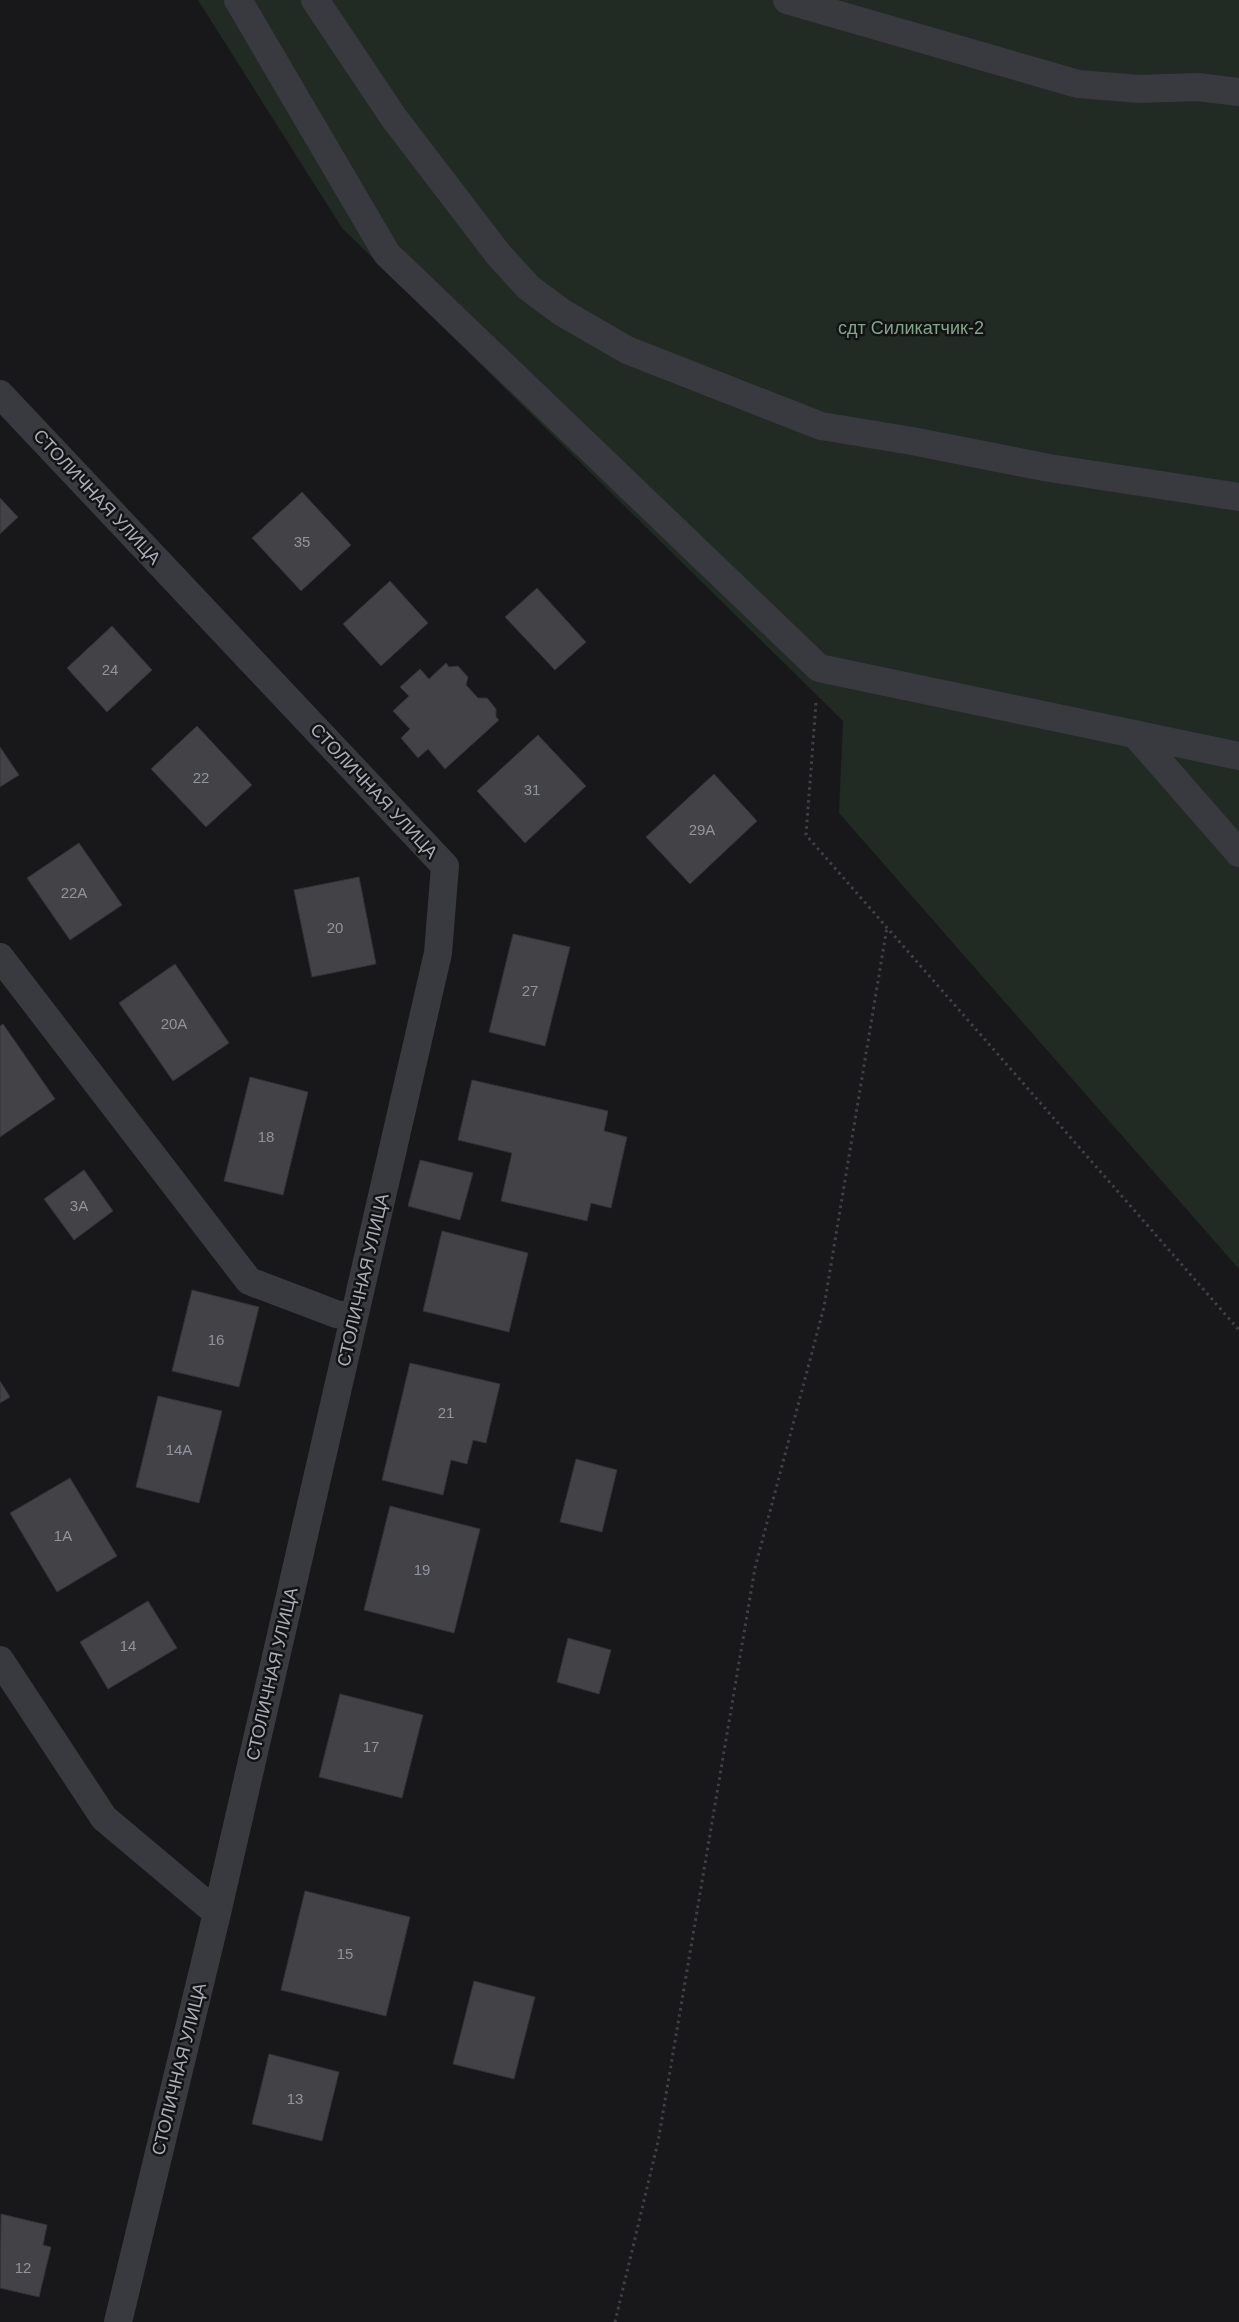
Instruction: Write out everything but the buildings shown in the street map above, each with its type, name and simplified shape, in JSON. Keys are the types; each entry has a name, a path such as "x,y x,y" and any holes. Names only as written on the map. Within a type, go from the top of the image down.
{"street":[{"path":"238,0 387,254 819,668 1239,756"},
{"path":"316,0 394,118 498,254 529,288 563,313 627,350 821,426 912,441 1049,468 1239,497"},
{"path":"788,0 1078,84 1140,90 1197,87 1239,92"},
{"name":"СТОЛИЧНАЯ УЛИЦА","path":"0,394 445,866 438,953 217,1913 118,2322"},
{"path":"1135,734 1239,852"},
{"path":"0,957 249,1281 336,1314 354,1317"},
{"path":"0,1660 104,1818 217,1913"}],"path":[{"path":"819,668 806,835 1239,1330"},
{"path":"615,2322 658,2142 755,1568 824,1307 887,927"}],"green space":[{"name":"сдт Силикатчик-2","path":"198,0 1239,0 1239,1269 839,813 843,721 342,228"}]}
